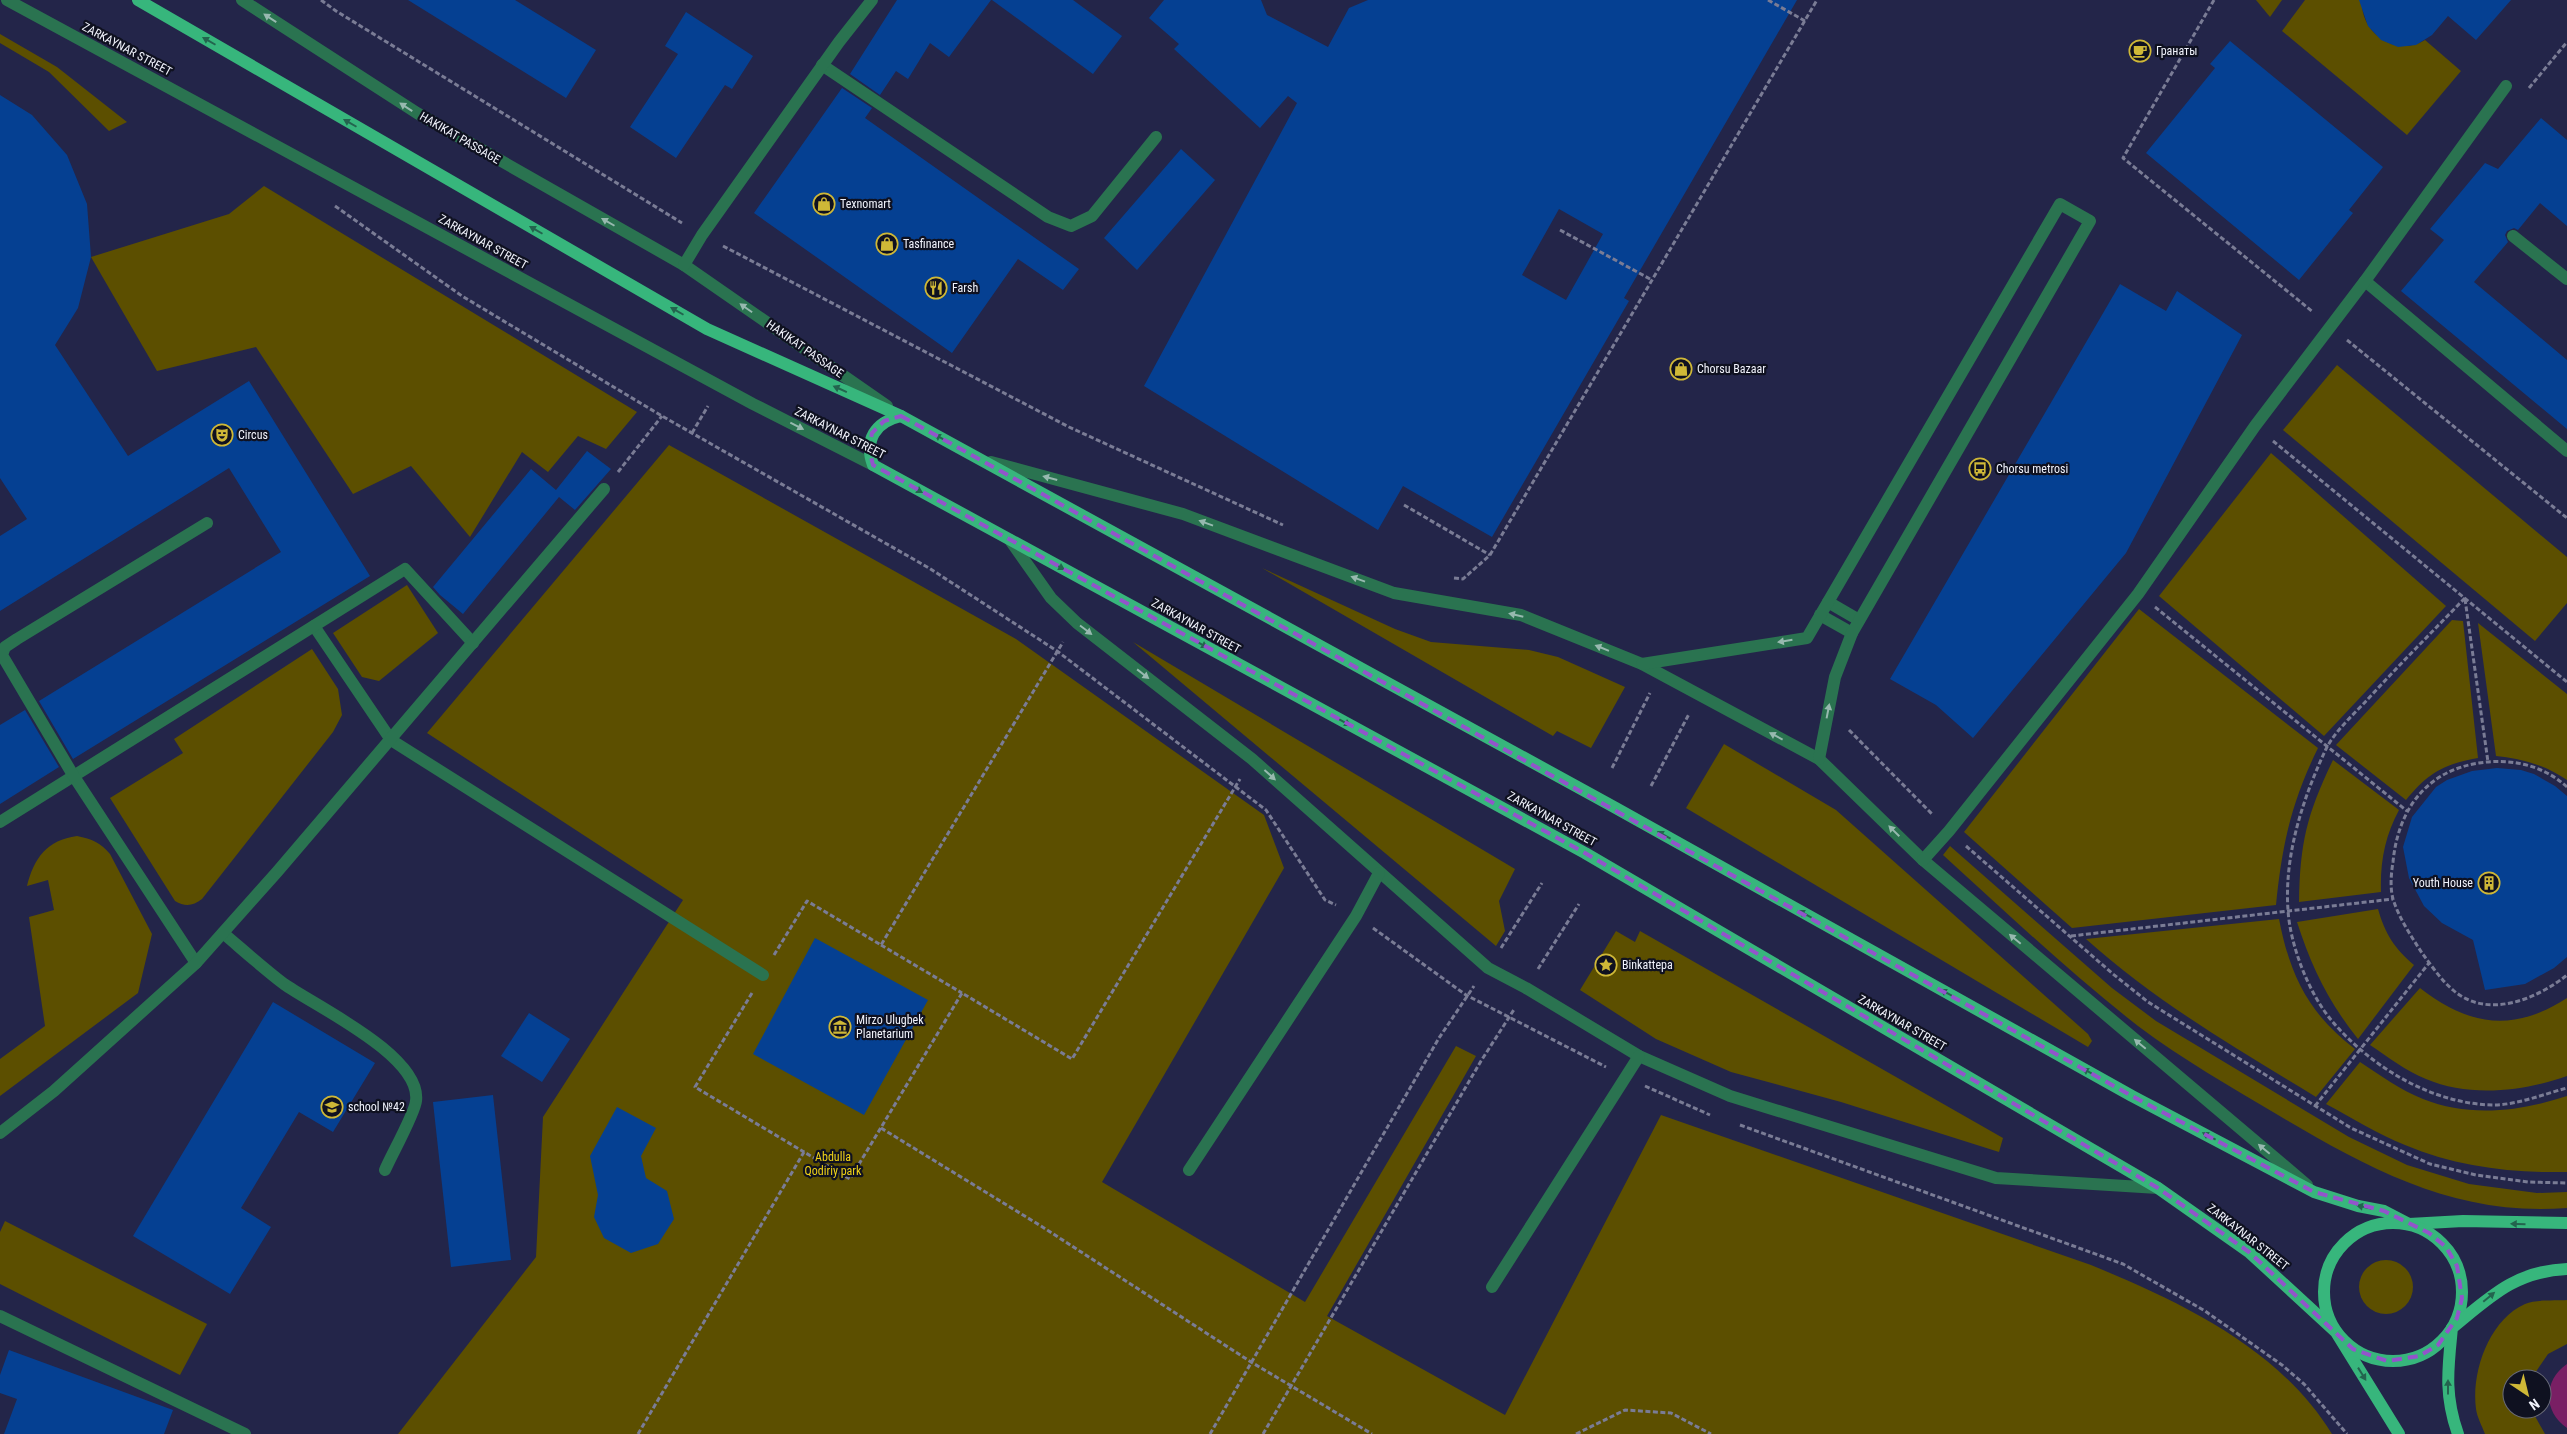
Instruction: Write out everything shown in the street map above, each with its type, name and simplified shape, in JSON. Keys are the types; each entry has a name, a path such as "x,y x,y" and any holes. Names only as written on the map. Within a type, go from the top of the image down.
{"main road":[{"name":"ZARKAYNAR STREET","path":"138,0 706,328 901,416 1614,807 2132,1096 2314,1192 2358,1206 2384,1211 2438,1240 2446,1247 2457,1266 2462,1298 2452,1328 2448,1393 2449,1410 2458,1434"},
{"path":"873,465 869,449 872,433 884,422 901,416"},
{"name":"ZARKAYNAR STREET","path":"873,465 1585,853 2158,1188 2249,1252 2353,1349 2364,1355 2374,1359 2398,1361 2430,1352 2452,1328 2494,1292 2516,1280 2540,1271 2567,1269"},
{"name":"ZARKAYNAR STREET","path":"2399,1434 2336,1332 2326,1310 2324,1287 2335,1254 2343,1244 2362,1230 2385,1223 2409,1224 2463,1221 2567,1223"}],"street":[{"name":"ZARKAYNAR STREET","path":"7,0 753,404 873,465"},
{"name":"HAKIKAT PASSAGE","path":"242,0 256,4 417,113 684,265 901,416"},
{"path":"684,265 702,235 822,65 872,0"},
{"path":"822,65 1048,217 1071,226 1092,216 1156,137"},
{"path":"1923,860 1949,831 2138,594 2255,426 2365,281 2506,86"},
{"path":"1642,664 1806,638 2060,204 2090,221 1852,633 1835,677 1819,759"},
{"path":"2513,236 2567,279"},
{"path":"2365,281 2567,451"},
{"path":"981,460 1182,514 1394,593 1521,615 1642,664 1698,696 1819,759 1923,860 2314,1192"},
{"path":"0,1133 54,1091 196,963 390,740 604,489"},
{"path":"196,963 73,775 2,655 5,647 207,523"},
{"path":"1010,540 1051,598 1077,623 1252,759 1488,968 1526,988 1639,1056 1730,1096 1996,1178 2158,1188"},
{"path":"0,822 405,569 473,643"},
{"path":"1828,602 1859,620"},
{"path":"1820,615 1852,633"},
{"path":"314,626 390,740 762,975"},
{"path":"1189,1170 1356,916 1380,873"},
{"path":"223,933 285,984 374,1040 400,1063 414,1086 416,1101 385,1170"},
{"path":"1492,1287 1639,1056"},
{"path":"0,1316 246,1434"}],"path":[{"path":"322,0 336,11 702,235 1069,426 1287,526"},
{"path":"1768,0 1805,20"},
{"path":"1444,577 1463,579 1490,555 1816,0"},
{"path":"2123,158 2214,0"},
{"path":"331,204 462,296 662,416 929,568 1057,651 1266,810 1325,900 1356,916 1466,995 1626,1077 1690,1108 1718,1118"},
{"path":"1560,230 1652,280"},
{"path":"604,489 662,416"},
{"path":"2255,426 2567,682"},
{"path":"1404,505 1490,555"},
{"path":"2138,594 2408,811"},
{"path":"2465,598 2358,710 2328,746 2313,778 2293,844 2288,876 2288,911 2295,950 2311,986 2332,1021 2361,1048 2403,1080 2447,1097 2494,1105 2567,1088"},
{"path":"2465,598 2488,762"},
{"path":"881,945 1057,651 1077,623"},
{"path":"1612,768 1660,674"},
{"path":"1651,786 1698,696"},
{"path":"1828,710 1949,831 2148,1002 2315,1106 2386,1146 2430,1164 2476,1175 2528,1182 2567,1183"},
{"path":"962,993 850,1179 695,1087 807,901 1072,1058 1252,759"},
{"path":"2567,787 2537,767 2512,762 2488,762 2461,766 2439,776 2422,791 2408,811 2398,831 2391,876 2393,899 2409,933 2429,963 2453,990 2467,999 2484,1004 2509,1004 2533,997 2553,986 2567,975"},
{"path":"1210,1434 1250,1362 1466,995 1488,968 1542,883"},
{"path":"2071,936 2393,899"},
{"path":"1263,1434 1481,1061 1579,904"},
{"path":"2315,1106 2429,963"},
{"path":"1736,1124 2123,1264 2204,1311 2282,1365 2304,1384 2347,1434"},
{"path":"881,1128 1041,1226 1250,1362 1372,1434"},
{"path":"638,1434 804,1152"},
{"path":"1576,1434 1625,1410 1671,1412 1711,1434"}],"highlighted area":[{"path":"901,416 2132,1096 2314,1192 2384,1211 2429,1233 2446,1247 2457,1266 2462,1298 2457,1318 2438,1345 2419,1356 2387,1361 2353,1349 2249,1252 2158,1188 1585,853 873,465 869,449 872,433 884,421"}],"green space":[{"path":"2256,0 2282,0 2270,17"},
{"path":"2305,0 2362,0 2363,12 2367,23 2373,32 2382,39 2392,44 2403,46 2414,45 2425,40 2461,71 2407,135 2282,31"},
{"path":"0,34 57,67 127,122 109,131 49,72 0,43"},
{"path":"264,186 637,412 606,449 578,436 548,472 522,452 470,537 411,466 353,494 256,347 157,371 91,257 229,214"},
{"path":"2337,365 2567,557 2567,603 2535,641 2283,430"},
{"name":"Abdulla Qodiriy park","path":"669,445 1016,639 1264,815 1284,868 1102,1182 1305,1302 1456,1046 1476,1056 1327,1316 1505,1415 1661,1115 2091,1265 2159,1295 2193,1312 2256,1352 2285,1377 2310,1404 2332,1434 398,1434 536,1257 543,1117 683,900 427,733"},
{"path":"2271,453 2446,606 2324,736 2159,596"},
{"path":"1262,568 1395,629 1431,642 1529,650 1558,657 1625,687 1591,748 1557,731 1553,736"},
{"path":"407,585 438,633 379,681 362,677 333,633"},
{"path":"2139,609 2318,748 2294,806 2281,863 2276,905 2072,928 1964,832"},
{"path":"2452,620 2463,621 2478,758 2456,763 2429,776 2406,800 2336,745"},
{"path":"2478,623 2567,694 2567,780 2550,770 2533,764 2496,756"},
{"path":"1133,642 1515,869 1499,901 1505,931 1496,946"},
{"path":"312,649 338,689 342,715 333,732 202,899 189,905 175,901 110,798 183,753 174,739"},
{"path":"1724,744 1836,810 2088,1034 2092,1041 2088,1047 1686,808"},
{"path":"2333,760 2399,810 2384,850 2381,870 2381,892 2299,902 2303,845 2311,813"},
{"path":"77,836 96,842 110,854 152,934 138,993 0,1096 0,1059 45,1026 29,917 54,910 48,880 27,886 34,867 43,852 58,842"},
{"path":"1950,846 2112,988 2156,1021 2349,1137 2407,1165 2469,1184 2537,1193 2567,1192 2567,1208 2527,1209 2488,1205 2451,1197 2380,1171 2312,1135 2207,1072 2138,1026 2088,985 1943,855"},
{"path":"2378,909 2384,926 2392,940 2401,953 2414,965 2358,1039 2338,1012 2322,984 2308,954 2297,922"},
{"path":"2279,919 2289,958 2304,992 2325,1022 2355,1049 2316,1097 2168,1004 2086,939"},
{"path":"1616,931 1635,942 1640,931 2003,1138 1999,1152 1841,1102 1731,1072 1656,1039 1580,990"},
{"path":"2420,988 2456,1011 2492,1020 2528,1017 2567,998 2567,1076 2515,1089 2479,1090 2443,1085 2404,1068 2370,1045"},
{"path":"2360,1062 2406,1091 2423,1099 2459,1109 2514,1109 2567,1096 2567,1172 2505,1170 2444,1159 2395,1141 2326,1104"},
{"path":"5,1221 207,1324 180,1375 0,1284 0,1232"},
{"path":"2386,1260 2396,1262 2405,1268 2411,1277 2413,1287 2411,1297 2405,1306 2396,1312 2386,1314 2376,1312 2367,1306 2361,1297 2359,1287 2361,1277 2367,1268 2376,1262"},
{"path":"2567,1300 2567,1344 2548,1354 2538,1369 2502,1369 2502,1419 2537,1419 2545,1434 2485,1434 2478,1418 2475,1395 2476,1379 2485,1349 2492,1334 2512,1312 2529,1302"}],"shaded area":[{"path":"2567,1364 2567,1428 2559,1421 2552,1410 2552,1383 2559,1371"}],"building":[{"path":"408,0 515,0 596,50 566,98"},
{"path":"897,0 991,0 949,57 930,43 908,79 896,71 880,95 850,74"},
{"path":"992,0 1073,0 1122,36 1093,74"},
{"path":"1164,0 1261,0 1267,15 1328,47 1349,8 1368,0 1797,0 1624,298 1629,301 1492,537 1403,486 1378,530 1144,386 1297,103 1288,96 1260,128 1174,49 1179,44 1149,18","holes":["1559,209 1603,234 1566,300 1522,275"]},
{"path":"2359,0 2511,0 2476,40 2448,16 2432,35 2416,45 2398,47 2381,40 2368,26"},
{"path":"686,12 753,56 732,89 725,85 676,158 630,127 678,54 665,46"},
{"path":"2230,41 2383,167 2349,210 2353,213 2299,280 2146,153 2215,68 2210,64"},
{"path":"842,88 872,108 865,118 1079,269 1063,290 1018,259 952,353 754,213"},
{"name":"Circus","path":"0,95 32,115 67,155 87,204 91,257 78,308 55,345 128,456 249,381 370,576 73,759 39,701 281,552 229,468 0,611 0,536 27,519 0,478"},
{"path":"2541,118 2567,140 2567,226 2540,203 2518,230 2514,228 2507,231 2505,235 2508,242 2474,282 2567,360 2567,429 2401,291 2444,240 2430,229 2485,163 2498,169"},
{"path":"1181,149 1215,180 1137,270 1104,238"},
{"path":"2120,284 2166,311 2177,291 2242,335 2126,553 1973,738 1936,705 1890,679"},
{"path":"587,451 611,469 575,510 559,497 463,614 440,595 433,587 531,469 556,490"},
{"path":"25,710 59,767 0,804 0,725"},
{"name":"Youth House","path":"2497,768 2521,770 2534,774 2555,786 2567,796 2567,957 2554,968 2525,984 2485,990 2473,940 2442,923 2424,906 2409,878 2403,847 2412,817 2436,787 2447,780 2472,771"},
{"name":"Mirzo Ulugbek Planetarium","path":"815,938 928,1000 864,1115 753,1054"},
{"path":"273,1002 375,1063 333,1132 299,1112 241,1208 271,1227 230,1294 133,1236"},
{"path":"529,1013 570,1039 542,1082 501,1056"},
{"path":"493,1095 511,1260 451,1267 433,1102"},
{"path":"617,1107 656,1128 641,1156 646,1178 667,1191 674,1219 658,1244 631,1253 604,1238 594,1217 598,1195 590,1156"},
{"path":"9,1350 173,1410 164,1434 4,1434 17,1399 0,1393 0,1375"}],"place":[{"name":"Гранаты","path":"2140,51"},
{"name":"Texnomart","path":"824,204"},
{"name":"Tasfinance","path":"887,244"},
{"name":"Farsh","path":"936,288"},
{"name":"Chorsu Bazaar","path":"1681,369"},
{"name":"Circus","path":"222,435"},
{"name":"Chorsu metrosi","path":"1980,469"},
{"name":"Youth House","path":"2489,883"},
{"name":"Binkattepa","path":"1606,965"},
{"name":"Mirzo Ulugbek Planetarium","path":"840,1027"},
{"name":"school №42","path":"332,1107"}]}
